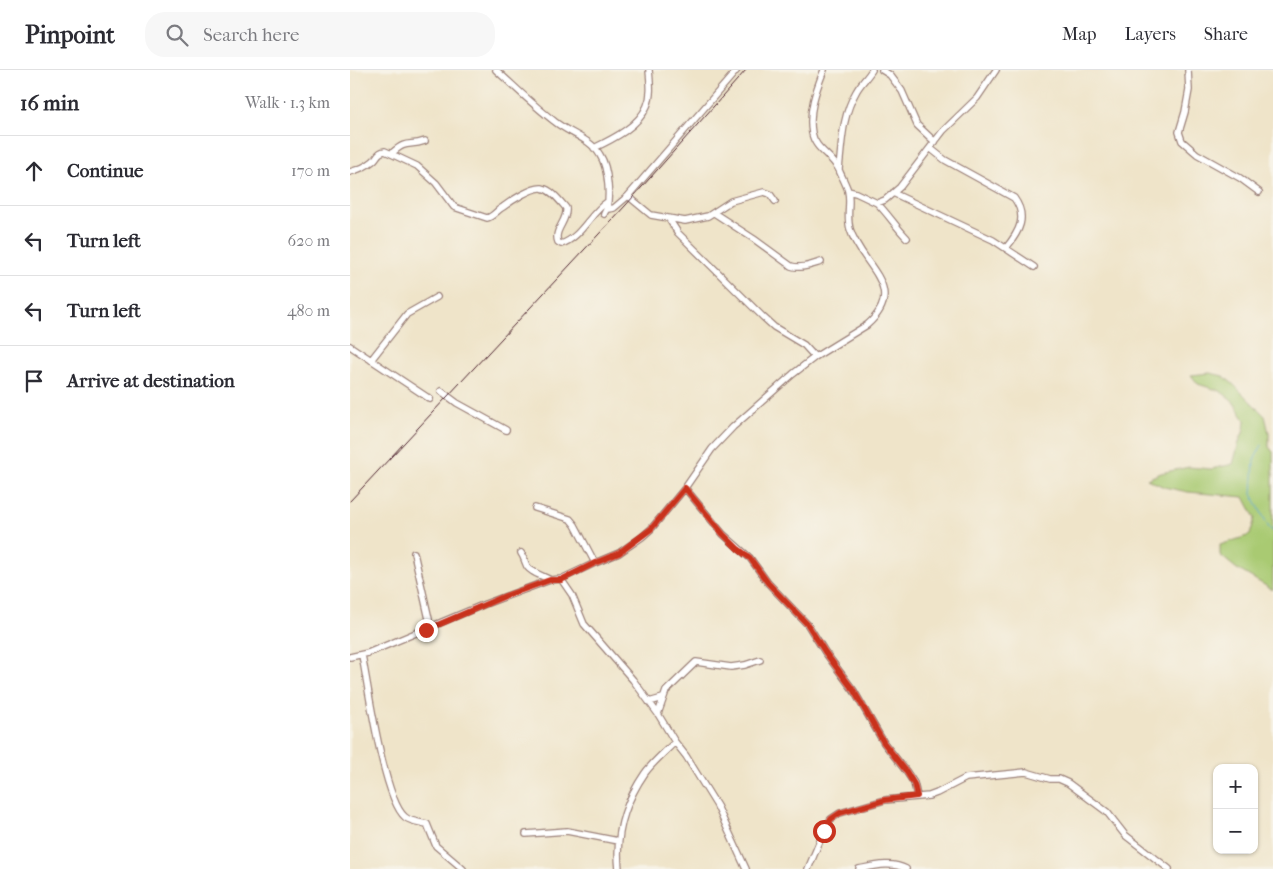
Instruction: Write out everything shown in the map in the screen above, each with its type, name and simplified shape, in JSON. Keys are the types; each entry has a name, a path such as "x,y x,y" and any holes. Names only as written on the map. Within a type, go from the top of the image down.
{"street":[{"path":"496,70 552,120 594,148 601,156 608,183 606,208"},
{"path":"594,148 621,134 644,112 650,90 649,70"},
{"path":"350,172 371,162 381,151 385,151 417,166 436,183 454,207 487,218 517,198 537,189 547,190 566,208 566,217 557,235 558,242 562,244 570,240 597,210 614,208 628,196 737,70"},
{"path":"350,657 362,655 485,604 550,580 561,580 619,553 651,529 685,488 712,449 733,427 792,374 815,357 867,325 879,311 885,291 881,281 857,245 850,228 848,191 834,161 818,147 812,136 810,122 812,107 824,70"},
{"path":"839,169 844,120 848,107 857,90 872,70"},
{"path":"882,70 890,75 902,92 917,124 935,142"},
{"path":"877,203 900,187 935,142 978,98 996,70"},
{"path":"1188,70 1189,90 1179,132 1182,141 1197,154 1240,178 1259,192"},
{"path":"392,154 405,144 425,141"},
{"path":"930,148 946,160 1014,198 1020,206 1022,213 1016,236 1006,248"},
{"path":"848,191 877,203 907,238"},
{"path":"628,196 651,215 685,221 698,219 714,213 731,201 764,192 770,194 775,201"},
{"path":"893,193 993,240 1034,267"},
{"path":"714,213 791,266 797,268 821,262"},
{"path":"669,219 678,233 763,317 774,327 804,345 815,357"},
{"path":"371,360 407,314 437,297"},
{"path":"350,346 430,399"},
{"path":"441,391 457,403 506,430"},
{"path":"685,488 723,534 750,558 768,583 808,625 854,691 884,743 906,771 914,784 917,796"},
{"path":"536,508 570,519 595,563"},
{"path":"414,553 430,619 426,630"},
{"path":"521,553 529,570 550,580"},
{"path":"561,580 572,595 584,624 633,680 686,756 717,806 746,869"},
{"path":"430,619 440,624"},
{"path":"362,655 384,768 393,800 405,817 412,821 426,824 436,846 463,869"},
{"path":"658,714 663,698 671,685 696,662 731,667 760,660"},
{"path":"649,702 663,698"},
{"path":"619,869 618,841 624,813 645,773 675,742"},
{"path":"808,869 824,831 835,815 885,800 929,796 966,778 1026,772 1050,779 1059,779 1068,783 1108,812 1125,835 1169,869"},
{"path":"526,834 566,831 618,841"},
{"path":"859,869 887,865 900,866 906,869"}],"green space":[{"path":"1210,373 1223,376 1265,416 1269,433 1269,447 1273,452 1273,590 1237,569 1220,555 1220,545 1250,535 1255,518 1244,497 1188,492 1164,487 1147,479 1161,473 1189,467 1211,469 1233,464 1244,430 1245,420 1232,400 1220,391 1198,384 1191,375"}],"waterway":[{"path":"1262,445 1254,460 1252,494 1269,528 1273,531"}],"railway":[{"path":"350,501 626,205 746,70"}],"route":[{"path":"426,630 505,596 550,580 561,580 619,553 651,529 685,488 705,514 738,549 750,558 768,583 808,625 854,691 884,743 914,784 917,796 885,800 840,813 831,819 824,831"}]}
